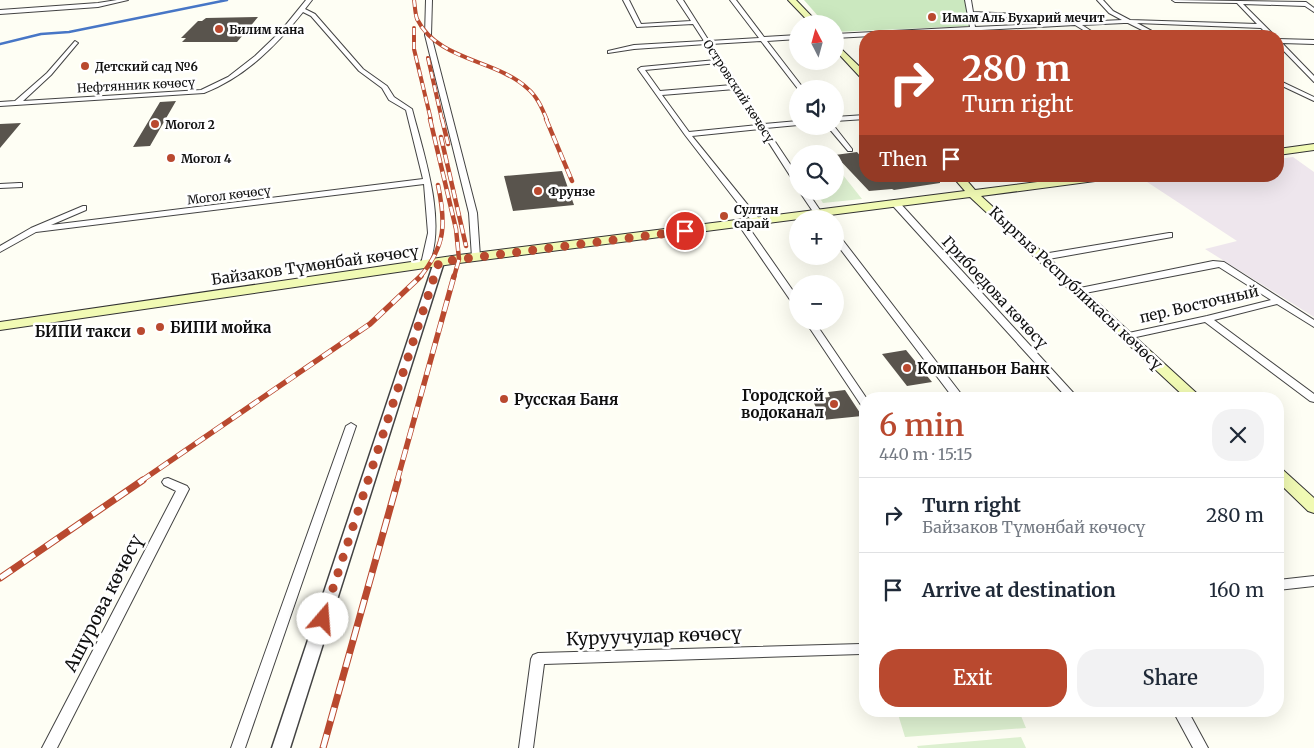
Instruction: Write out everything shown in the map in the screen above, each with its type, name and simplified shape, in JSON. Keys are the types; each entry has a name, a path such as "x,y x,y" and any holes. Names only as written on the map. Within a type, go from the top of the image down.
{"main road":[{"path":"792,0 806,15"},
{"path":"844,55 859,71"},
{"path":"1284,151 1314,147"},
{"name":"Кыргыз Республикасы көчөсү","path":"962,182 974,195 1188,392"},
{"name":"Байзаков Түмөнбай көчөсү","path":"844,212 1067,182"},
{"name":"Байзаков Түмөнбай көчөсү","path":"0,326 476,257 789,219"},
{"path":"1284,480 1314,508"}],"street":[{"path":"0,12 98,5 125,0"},
{"path":"282,748 432,263 432,233 427,181 409,110 405,105 394,102 386,94 385,87 361,70 313,15 302,9 309,0"},
{"path":"429,0 428,35 474,213 476,257"},
{"path":"626,0 639,26 694,22"},
{"name":"Островский көчөсү","path":"680,0 789,168"},
{"path":"733,0 794,80"},
{"path":"968,0 972,14 973,29"},
{"path":"1100,0 1110,12 1144,30"},
{"path":"1175,0 1314,4"},
{"path":"1237,1 1265,30"},
{"path":"1306,4 1314,10"},
{"name":"Нефтянник көчөсү","path":"0,104 202,92 219,85 242,69 276,38 302,9"},
{"path":"972,14 1089,19 1097,22"},
{"path":"955,30 1124,21 1261,26"},
{"path":"1075,23 1086,30"},
{"path":"844,36 859,35"},
{"path":"610,52 634,47 789,38"},
{"path":"1284,41 1314,42"},
{"path":"17,103 49,74 75,43"},
{"path":"1284,48 1314,80"},
{"path":"720,61 641,69 687,134 758,222"},
{"path":"1284,85 1314,99"},
{"path":"658,93 736,87"},
{"path":"844,118 859,117"},
{"path":"687,134 789,124"},
{"path":"838,135 850,150"},
{"name":"Могол көчөсү","path":"34,230 427,181"},
{"path":"0,186 19,185"},
{"name":"Грибоедова көчөсү","path":"896,204 1068,392"},
{"path":"0,249 34,230 83,208"},
{"path":"742,224 789,292"},
{"path":"1043,257 1169,236"},
{"path":"844,248 955,392"},
{"path":"1080,291 1213,264 1221,264 1314,324"},
{"name":"пер. Восточный","path":"1128,336 1278,301"},
{"path":"1207,319 1314,400"},
{"path":"815,330 859,394"},
{"path":"238,748 351,426"},
{"name":"Ашурова көчөсү","path":"49,748 183,489 168,482"},
{"path":"1284,584 1314,581"},
{"name":"Куруучулар көчөсү","path":"526,748 538,659 859,649"},
{"path":"1183,717 1201,748"}],"shaded area":[{"path":"1293,157 1314,172 1314,317 1205,249 1237,241 1147,182 1284,182 1284,158"}],"green space":[{"path":"804,0 965,0 971,26 859,30 844,32 844,15 817,15"},
{"path":"844,176 862,199 823,203 821,200 844,200"},
{"path":"899,717 1021,717 1026,728 905,737"},
{"path":"1021,737 1026,748 918,748 917,746"}],"building":[{"name":"Билим кана","path":"258,17 237,42 182,42 186,38 181,38 198,21 206,18"},
{"name":"Могол 2","path":"176,101 150,146 133,147 160,102"},
{"path":"21,123 0,148 0,124"},
{"path":"857,152 859,154 859,180 844,165 844,154"},
{"name":"Фрунзе","path":"562,171 574,205 513,211 504,176"},
{"path":"860,182 940,182 894,190 869,191"},
{"name":"Компаньон Банк","path":"906,350 932,382 907,386 882,354"},
{"name":"Городской водоканал","path":"845,390 859,411 859,416 822,420 812,399 830,397 828,392"}],"waterway":[{"path":"0,44 41,34 69,32 227,0"}],"railway":[{"path":"414,0 417,19 426,33 453,52 514,78 534,95 547,120"},
{"path":"414,28 414,49 431,120"},
{"path":"428,58 442,120"},
{"path":"430,119 456,229 459,259 454,277"},
{"path":"442,119 448,144"},
{"path":"546,119 572,181"},
{"path":"441,137 466,246"},
{"path":"420,277 435,255 442,234 443,223 438,185"},
{"path":"397,481 454,276"},
{"path":"141,481 370,324 420,277"},
{"path":"0,578 143,480"},
{"path":"323,748 398,480"}],"place":[{"name":"Имам Аль Бухарий мечит","path":"932,17"},
{"name":"Билим кана","path":"219,29"},
{"name":"Детский сад №6","path":"85,66"},
{"name":"Могол 2","path":"155,124"},
{"name":"Могол 4","path":"171,158"},
{"name":"Фрунзе","path":"538,191"},
{"name":"Султан сарай","path":"724,216"},
{"name":"БИПИ мойка","path":"160,327"},
{"name":"БИПИ такси","path":"141,331"},
{"name":"Компаньон Банк","path":"907,368"},
{"name":"Русская Баня","path":"504,399"},
{"name":"Городской водоканал","path":"834,404"}],"route":[{"path":"323,619 439,262 685,231"}]}
